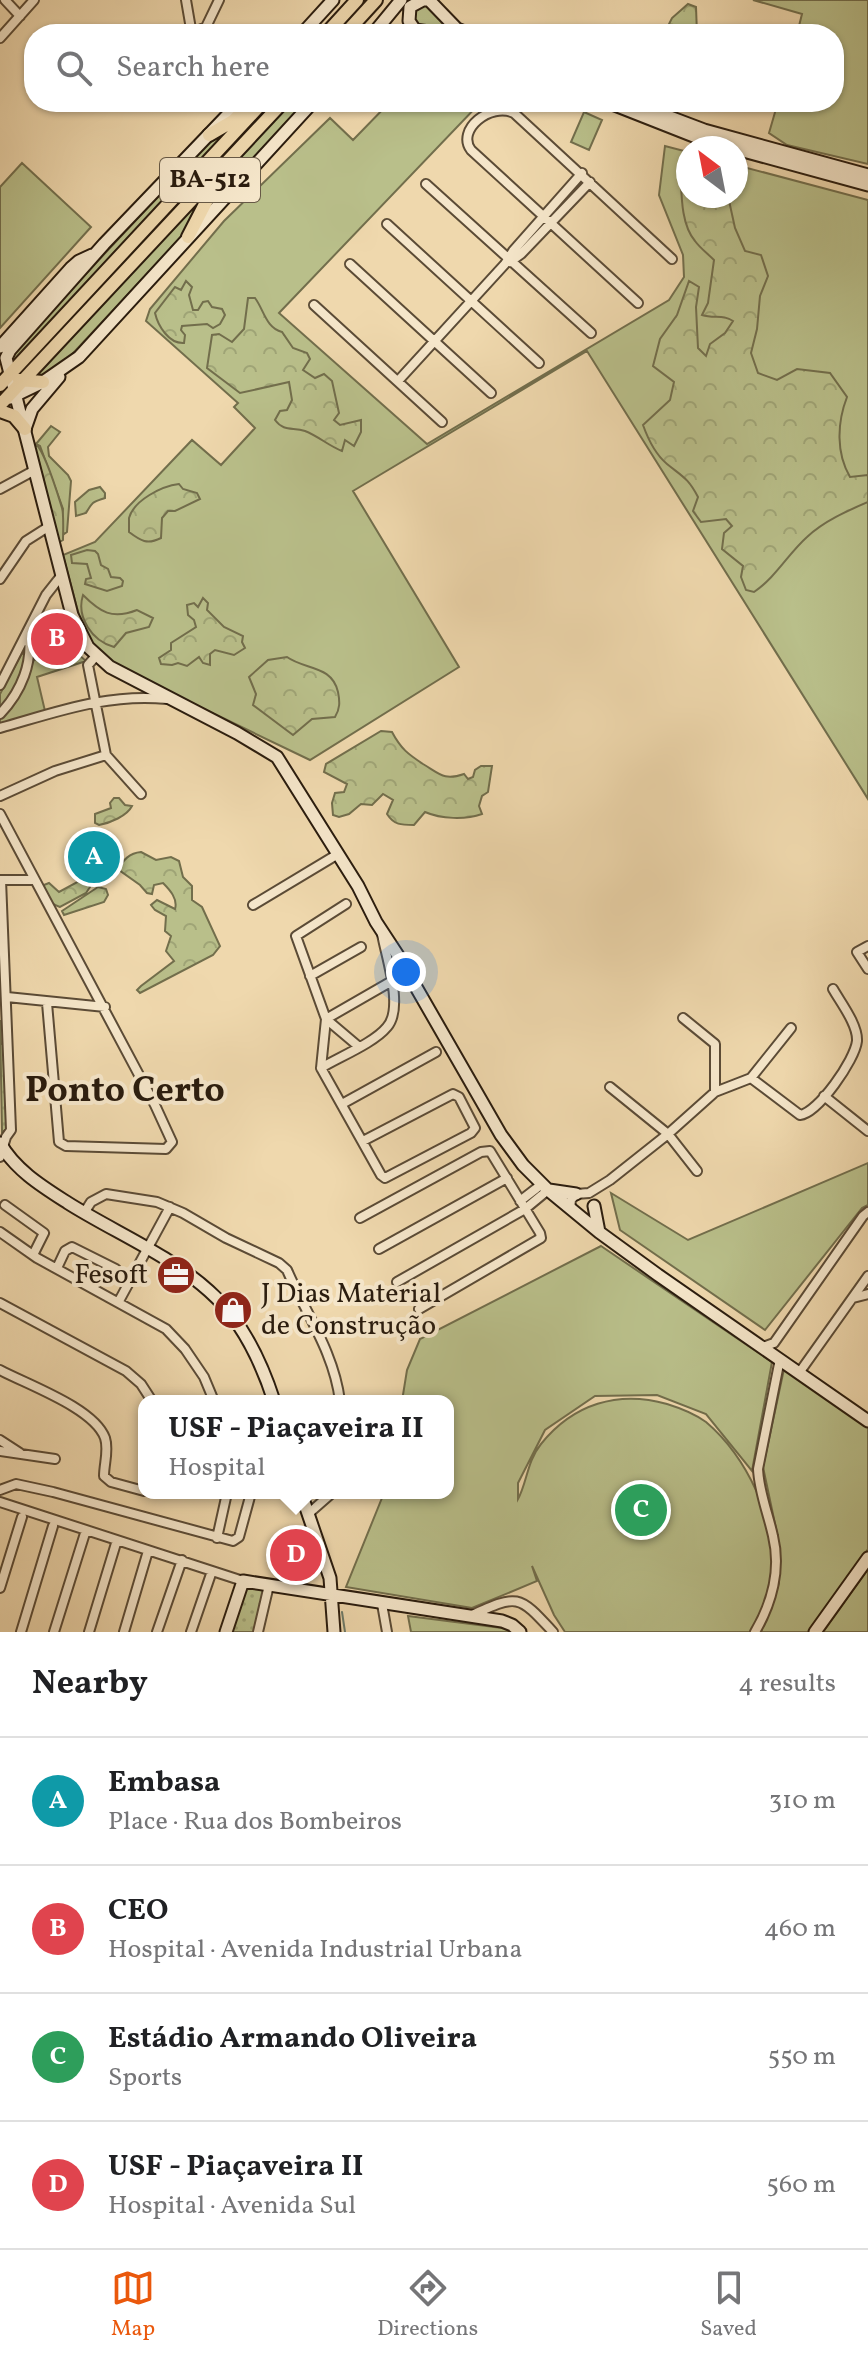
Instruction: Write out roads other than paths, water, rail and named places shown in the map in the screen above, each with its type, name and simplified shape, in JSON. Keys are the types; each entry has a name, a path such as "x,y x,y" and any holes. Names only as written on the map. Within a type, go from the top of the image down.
{"main road":[{"path":"335,24 357,0"},
{"path":"354,24 376,0"},
{"path":"209,135 242,112"},
{"name":"BA-512","path":"5,380 254,112"},
{"name":"BA-512","path":"7,401 274,112"},
{"path":"188,237 226,164"},
{"path":"5,380 43,382"},
{"path":"7,401 25,429"}],"street":[{"path":"5,0 20,16"},
{"path":"0,38 34,0"},
{"path":"186,0 189,24"},
{"path":"207,24 219,0"},
{"path":"309,24 323,5 333,0"},
{"path":"381,24 401,0"},
{"path":"411,24 410,7 429,0 452,24"},
{"path":"231,112 10,350 5,380 7,401 25,429 61,576 72,615 83,638 96,656 110,667 277,757 338,854 381,929 390,953 501,1135 523,1165 545,1187 599,1232 773,1351 868,1421"},
{"path":"25,429 32,409 41,396 304,112"},
{"path":"489,112 468,133 466,141 471,150 638,303"},
{"path":"512,112 582,173 672,259"},
{"path":"632,112 693,136"},
{"path":"656,112 704,130 868,175"},
{"path":"748,152 868,185"},
{"path":"547,220 582,173"},
{"path":"398,381 547,220 590,182"},
{"path":"426,184 591,333"},
{"path":"387,224 539,363"},
{"path":"0,347 79,261 97,253"},
{"path":"350,264 491,393"},
{"path":"314,305 442,422"},
{"path":"7,401 43,382 79,357"},
{"path":"0,489 35,470"},
{"path":"0,579 26,541 48,527"},
{"path":"0,685 46,595 61,576"},
{"path":"0,714 27,670 30,652 28,631"},
{"path":"96,656 88,665 106,755 141,794"},
{"path":"131,696 135,690 133,680"},
{"path":"0,728 96,701 131,696 173,700"},
{"path":"0,796 55,771 106,755"},
{"path":"0,814 105,1007 172,1142 161,1150 61,1145 47,1003"},
{"path":"253,905 338,854"},
{"path":"34,880 1,880 11,1130 1,1150 28,1175 84,1213 148,1249 211,1292 258,1360 272,1395"},
{"path":"346,904 296,936 326,1019 321,1068 381,1175 390,1177 471,1133 474,1125 459,1097 453,1094 363,1141"},
{"path":"868,946 857,952 868,969"},
{"path":"310,976 361,947"},
{"path":"321,1068 389,1025 394,1002 390,953"},
{"path":"326,1019 392,981"},
{"path":"751,1078 800,1115 809,1113 849,1062 857,1040 833,989"},
{"path":"7,997 105,1007"},
{"path":"683,1018 715,1044 715,1092"},
{"path":"326,1019 358,1046"},
{"path":"574,1213 571,1200 668,1134 715,1092 751,1078 791,1028"},
{"path":"342,1104 436,1052"},
{"path":"610,1087 668,1134 697,1171"},
{"path":"824,1096 868,1131"},
{"path":"360,1218 485,1150 490,1151 542,1236 419,1309"},
{"path":"379,1249 507,1178"},
{"path":"397,1282 522,1205 545,1187 583,1194 594,1206 599,1232"},
{"path":"84,1213 91,1202 106,1194 138,1198 170,1207 279,1263 287,1270 330,1359 339,1395"},
{"path":"5,1205 44,1233 33,1255"},
{"path":"574,1213 588,1214 594,1206"},
{"path":"119,1301 170,1207"},
{"path":"755,1632 767,1610 775,1582 774,1539 758,1484 773,1351 868,1212"},
{"path":"0,1232 33,1255 166,1329 198,1368 211,1395"},
{"path":"57,1268 65,1251 72,1247 116,1269"},
{"path":"799,1373 867,1278"},
{"path":"852,1298 868,1294"},
{"path":"0,1303 126,1371 148,1395"},
{"path":"0,1370 93,1420 105,1439 104,1476 111,1482 138,1490"},
{"path":"0,1440 24,1455"},
{"path":"0,1451 55,1459"},
{"path":"0,1490 16,1484 53,1492 233,1541 239,1537 249,1499"},
{"path":"217,1538 226,1499"},
{"path":"303,1499 330,1578 334,1632"},
{"path":"308,1514 325,1499"},
{"path":"0,1502 243,1581 470,1616 512,1625 520,1632"},
{"path":"0,1588 22,1517"},
{"path":"21,1632 53,1526"},
{"path":"54,1632 86,1530"},
{"path":"89,1632 117,1540"},
{"path":"124,1632 148,1551"},
{"path":"815,1632 868,1558"},
{"path":"157,1632 182,1560"},
{"path":"191,1632 212,1571"},
{"path":"226,1632 243,1581"},
{"path":"258,1632 269,1585"},
{"path":"470,1616 497,1605 520,1601 528,1605 553,1632"},
{"path":"382,1604 387,1632"}],"waterway":[{"path":"342,1612 345,1632"}],"place":[{"name":"CEO","path":"57,639"},
{"name":"Embasa","path":"94,857"},
{"name":"Fesoft","path":"176,1275"},
{"name":"J Dias Material de Construção","path":"233,1310"},
{"name":"Estádio Armando Oliveira","path":"641,1510"},
{"name":"USF - Piaçaveira II","path":"296,1555"}],"district":[{"name":"Ponto Certo","path":"125,1092"}]}
